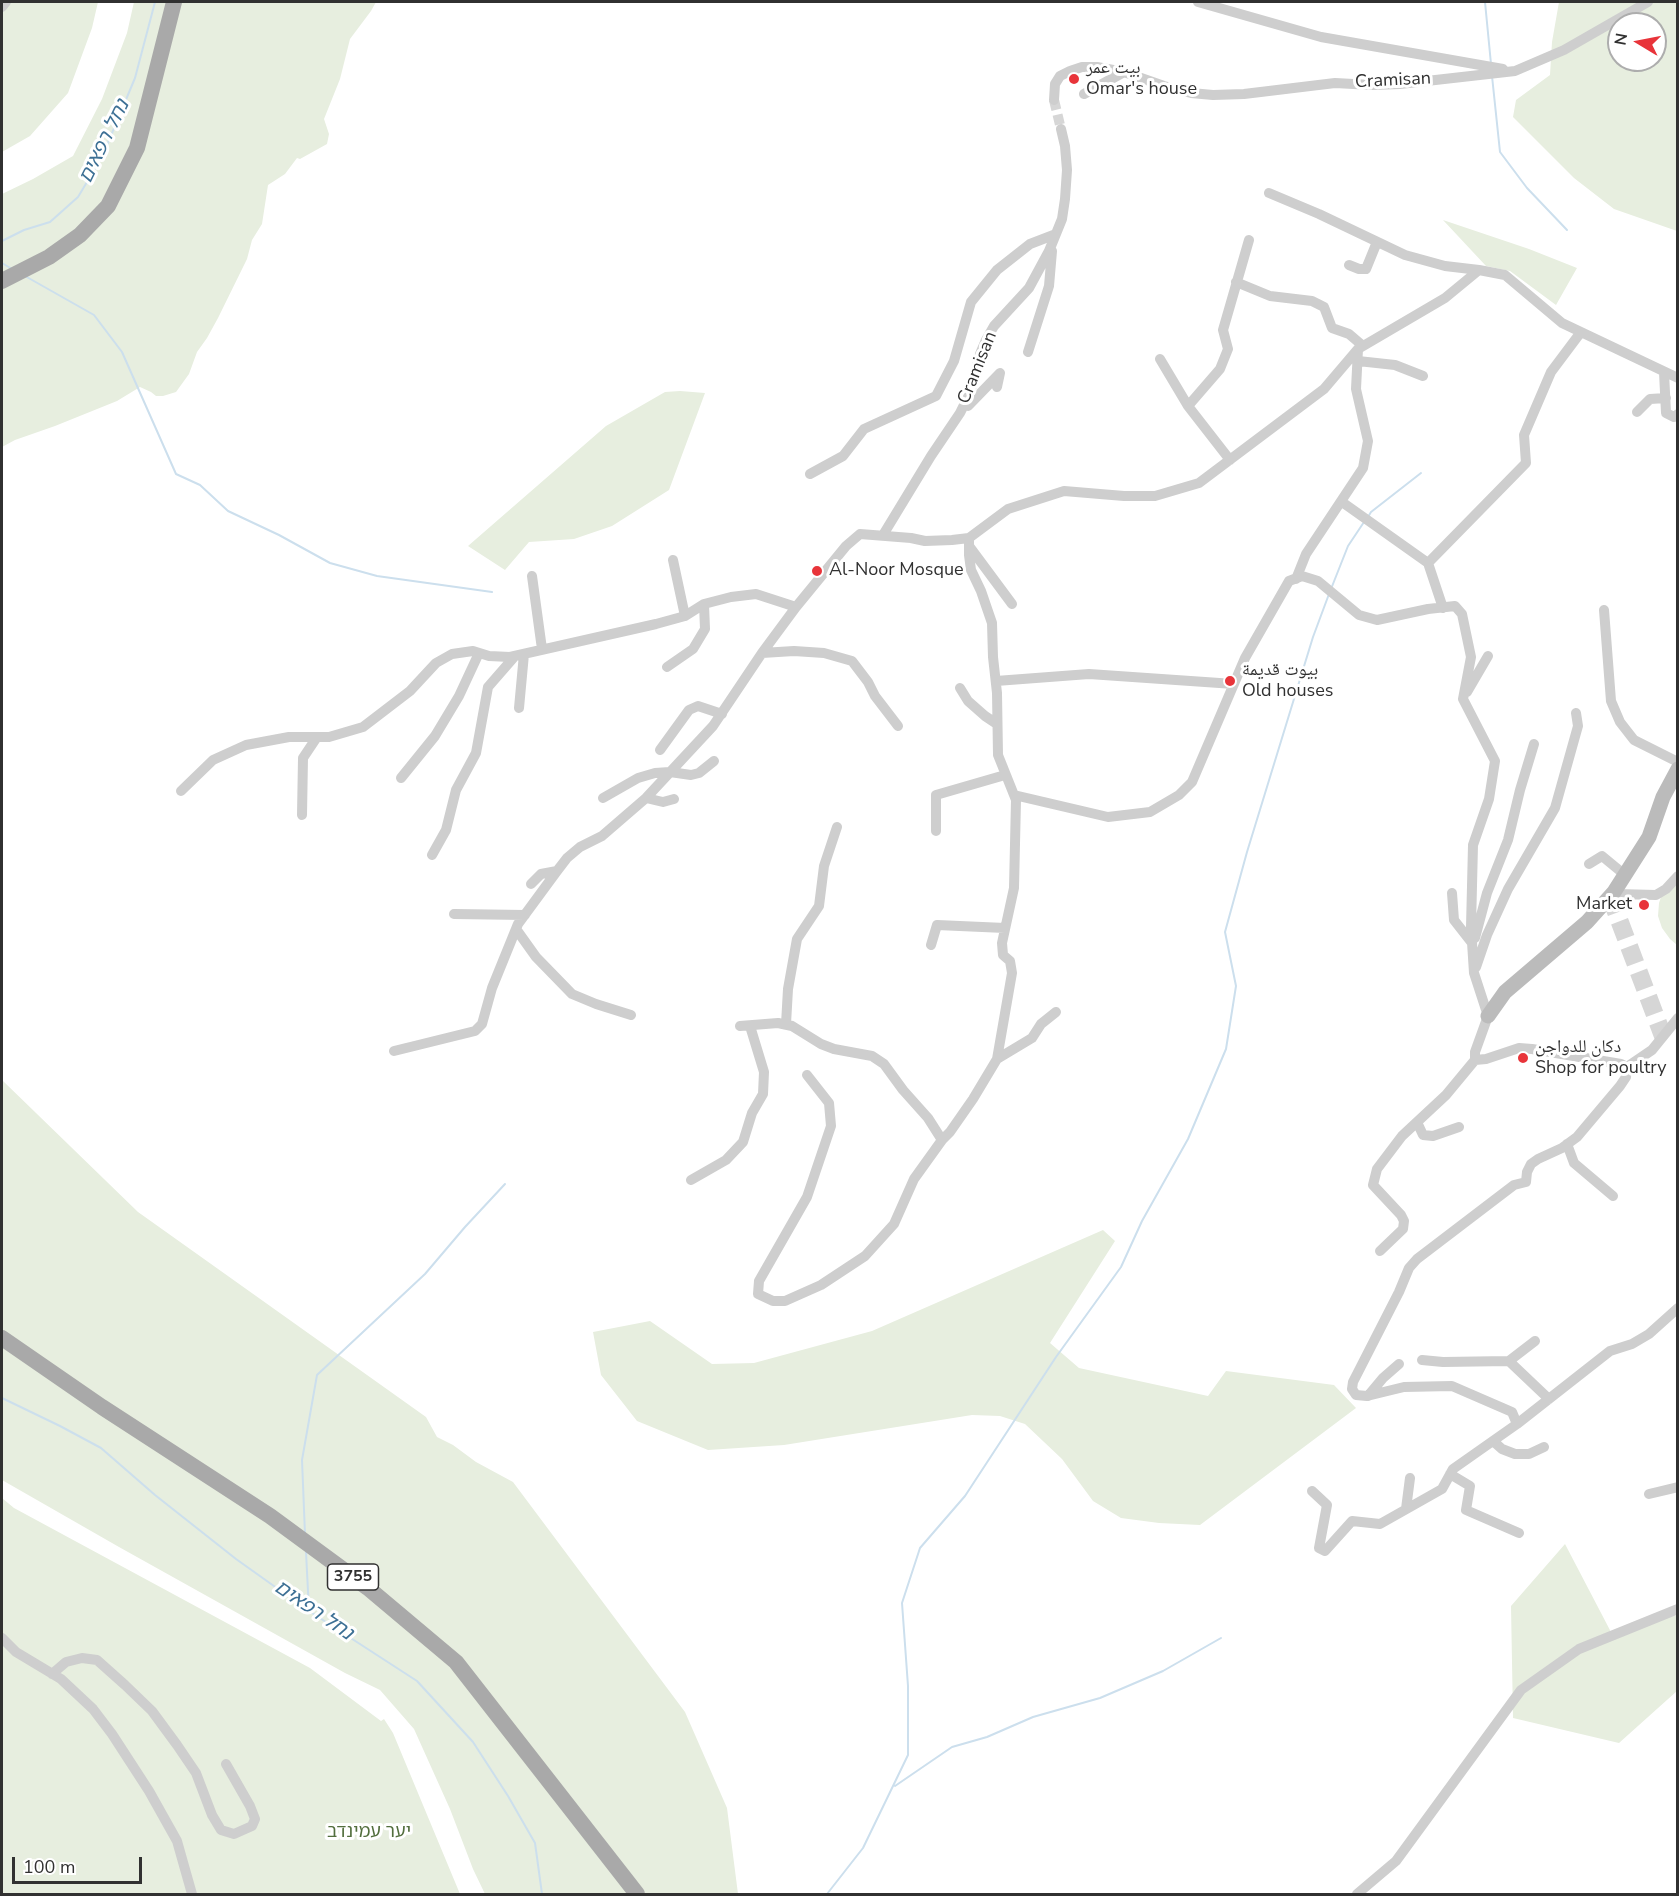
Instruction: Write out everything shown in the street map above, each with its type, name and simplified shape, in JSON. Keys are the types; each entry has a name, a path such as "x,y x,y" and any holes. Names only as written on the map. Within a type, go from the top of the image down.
{"main road":[{"path":"2,281 49,256 80,235 108,206 137,148 174,2"},
{"name":"3755","path":"2,1338 102,1407 270,1516 368,1588 456,1662 636,1893"}],"street":[{"path":"2,8 6,2"},
{"path":"1198,2 1321,37 1515,71"},
{"name":"Cramisan","path":"1054,100 1055,84 1060,76 1082,67 1124,72 1191,93 1213,95 1255,93 1335,83 1400,84 1515,71 1564,50 1648,2"},
{"path":"1084,93 1124,72"},
{"name":"Cramisan","path":"883,535 970,393 980,354 994,326 1029,288 1055,238 1062,219 1067,170 1061,129"},
{"path":"1269,193 1405,255 1445,266 1505,275 1562,322 1677,378"},
{"path":"810,474 843,456 864,429 936,396 954,361 971,303 997,270 1030,244 1055,238 1049,286 1028,352"},
{"path":"1188,406 1220,369 1228,349 1223,330 1249,240"},
{"path":"1349,265 1359,269 1366,268 1377,242"},
{"path":"394,1051 475,1031 482,1024 492,988 516,928 567,858 580,847 602,836 645,798 713,726 796,607 846,546 860,534 925,541 969,542 1008,509 1064,491 1155,496 1199,483 1324,388 1361,348 1445,298 1479,270"},
{"path":"1236,282 1270,296 1312,301 1324,307 1332,328 1349,334 1361,348"},
{"path":"1428,563 1526,463 1524,435 1551,372 1581,332"},
{"path":"1296,579 1306,554 1363,468 1368,441 1356,389 1361,348"},
{"path":"1160,358 1188,406 1230,460"},
{"path":"1358,361 1395,365 1423,376"},
{"path":"1664,372 1666,413 1674,417 1677,414"},
{"path":"957,417 1000,373 997,387"},
{"path":"1637,412 1650,399 1666,398"},
{"path":"1342,502 1428,563 1443,608"},
{"path":"969,542 1012,604"},
{"path":"807,1075 829,1103 831,1126 807,1197 759,1281 758,1294 773,1301 785,1301 821,1285 865,1256 894,1224 914,1179 962,1116 997,1059 1012,973 1010,961 1004,955 1002,943 1014,888 1016,800 998,755 992,623 971,570 969,542"},
{"path":"673,560 685,616"},
{"path":"532,576 542,649"},
{"path":"1014,795 1108,817 1150,812 1179,795 1192,782 1245,658 1289,581 1302,576 1318,581 1359,615 1377,620 1428,609 1455,606 1462,614 1471,657 1463,699 1495,761 1489,800 1473,845 1474,973 1488,1016"},
{"path":"181,791 213,760 246,745 289,737 329,737 363,727 410,690 436,663 452,654 473,651 489,656 520,655 656,624 685,616 704,604 731,597 756,594 796,607"},
{"path":"668,667 693,649 705,629 704,604"},
{"path":"1604,610 1611,701 1620,722 1634,740 1677,762"},
{"path":"762,653 794,651 836,655 852,661 898,726"},
{"path":"401,778 435,736 459,696 479,653"},
{"path":"519,708 520,655"},
{"path":"432,855 446,830 456,790 476,753 488,687 520,655"},
{"path":"1463,699 1488,656"},
{"path":"996,681 1089,674 1234,684"},
{"path":"960,688 968,701 997,724"},
{"path":"660,750 689,710 698,706 722,714"},
{"path":"1474,973 1487,935 1508,889 1555,808 1578,726 1576,713"},
{"path":"302,815 303,758 317,736"},
{"path":"1472,945 1487,893 1508,840 1534,744"},
{"path":"603,798 638,778 670,772 691,775 699,773 714,761"},
{"path":"1380,1251 1402,1229 1404,1221 1374,1185 1377,1169 1402,1136 1446,1095 1474,1060 1488,1016 1505,992 1587,921 1614,892 1649,837 1663,797 1677,769"},
{"path":"936,831 936,795 1005,775"},
{"path":"645,798 663,802 674,799"},
{"path":"786,1024 788,989 797,939 819,906 824,866 837,827"},
{"path":"1589,864 1602,856 1625,874"},
{"path":"531,884 541,874 557,871"},
{"path":"1614,892 1656,895 1666,889 1677,876"},
{"path":"1452,893 1454,920 1472,945"},
{"path":"454,914 525,915"},
{"path":"931,945 937,925 1005,928"},
{"path":"516,928 536,957 572,994 631,1015"},
{"path":"997,1059 1032,1038 1041,1024 1056,1012"},
{"path":"1627,1067 1652,1050 1677,1018"},
{"path":"691,1180 726,1160 743,1142 752,1113 763,1094 764,1072 745,1026 786,1024 834,1049 873,1056 884,1064 928,1118 942,1140"},
{"path":"1474,1060 1486,1059 1519,1048 1621,1064 1627,1067"},
{"path":"1517,1424 1512,1412 1452,1386 1404,1387 1367,1396 1356,1395 1352,1389 1353,1383 1399,1292 1408,1268 1514,1185 1526,1182 1531,1164 1577,1137 1620,1086 1626,1077 1627,1067"},
{"path":"1417,1122 1423,1135 1433,1137 1459,1127"},
{"path":"1567,1144 1574,1163 1613,1196"},
{"path":"1312,1491 1327,1506 1319,1548 1325,1551 1352,1521 1380,1524 1442,1489 1453,1469 1549,1400 1610,1351 1632,1344 1649,1334 1677,1308"},
{"path":"1422,1360 1443,1362 1509,1360 1535,1341"},
{"path":"1509,1360 1549,1400"},
{"path":"1367,1396 1398,1364"},
{"path":"1493,1441 1502,1449 1515,1454 1529,1454 1544,1447"},
{"path":"1450,1474 1470,1486 1466,1510 1519,1533"},
{"path":"1406,1509 1410,1478"},
{"path":"1649,1494 1677,1487"},
{"path":"1357,1894 1396,1861 1521,1690 1579,1649 1677,1610"},
{"path":"2,1638 16,1652 61,1679 93,1709 112,1734 149,1791 177,1841 192,1894"},
{"path":"52,1674 66,1662 82,1658 97,1660 152,1711 196,1773 220,1830 234,1834 252,1826 255,1819 226,1764"}],"green space":[{"path":"2,2 98,2 92,28 68,93 30,136 2,152"},
{"path":"134,2 376,2 350,39 340,79 324,119 329,134 327,144 300,159 297,158 285,174 268,185 262,224 252,240 247,259 218,318 197,352 189,374 176,392 156,396 140,387 117,401 2,447 2,194 73,156 102,99 127,33"},
{"path":"1559,2 1677,2 1677,231 1614,209 1574,178 1513,117 1516,100 1550,75 1552,42"},
{"path":"1443,220 1577,268 1556,305 1510,271 1486,266"},
{"path":"665,392 705,393 669,490 612,526 574,539 529,542 505,570 468,546 606,426"},
{"path":"1677,877 1677,945 1662,928 1658,916 1663,891"},
{"path":"2,1080 138,1212 426,1417 437,1437 513,1482 685,1712 727,1808 738,1894 485,1894 414,1729 380,1690 345,1673 2,1480"},
{"path":"1103,1230 1115,1241 1050,1343 1079,1368 1208,1396 1226,1371 1334,1385 1356,1408 1200,1525 1121,1518 1093,1501 1062,1459 1025,1424 1000,1416 972,1415 784,1445 708,1450 637,1421 601,1375 593,1332 650,1321 712,1364 754,1363 872,1331"},
{"name":"יער עמינדב","path":"2,1498 14,1508 310,1668 381,1721 384,1719 393,1733 460,1894 2,1894"},
{"path":"1565,1544 1612,1634 1677,1615 1677,1691 1619,1743 1513,1718 1511,1606"}],"waterway":[{"name":"נחל רפאים","path":"2,241 24,230 50,222 78,197 102,157 135,78 155,2"},
{"path":"1485,2 1491,64"},
{"path":"1492,76 1500,152 1527,188 1567,230"},
{"path":"2,263 12,269"},
{"path":"25,276 94,315 122,352 176,474 200,485 228,511 330,563 377,576 492,592"},
{"path":"1368,517 1371,512 1421,473"},
{"path":"1331,589 1348,546 1364,522"},
{"path":"827,1894 863,1848 908,1755 908,1686 902,1603 920,1548 965,1496 1056,1357 1121,1267 1142,1221 1188,1139 1226,1049 1236,986 1225,932 1313,637 1329,594"},
{"path":"305,1534 302,1460 317,1375 425,1274 505,1184"},
{"name":"נחל רפאים","path":"2,1398 101,1448 155,1495 236,1559 309,1611 417,1681 473,1742 508,1796 535,1843 542,1894"},
{"path":"306,1552 309,1611"},
{"path":"895,1786 952,1747 987,1737 1033,1717 1100,1698 1163,1671 1221,1638"}],"tunnel":[{"path":"1054,100 1061,129"},
{"path":"1610,896 1663,1036"}],"place":[{"name":"بيت عمر Omar's house","path":"1074,79"},
{"name":"Al-Noor Mosque","path":"817,571"},
{"name":"بيوت قديمة Old houses","path":"1230,681"},
{"name":"Market","path":"1644,905"},
{"name":"دكان للدواجن Shop for poultry","path":"1523,1058"}]}
